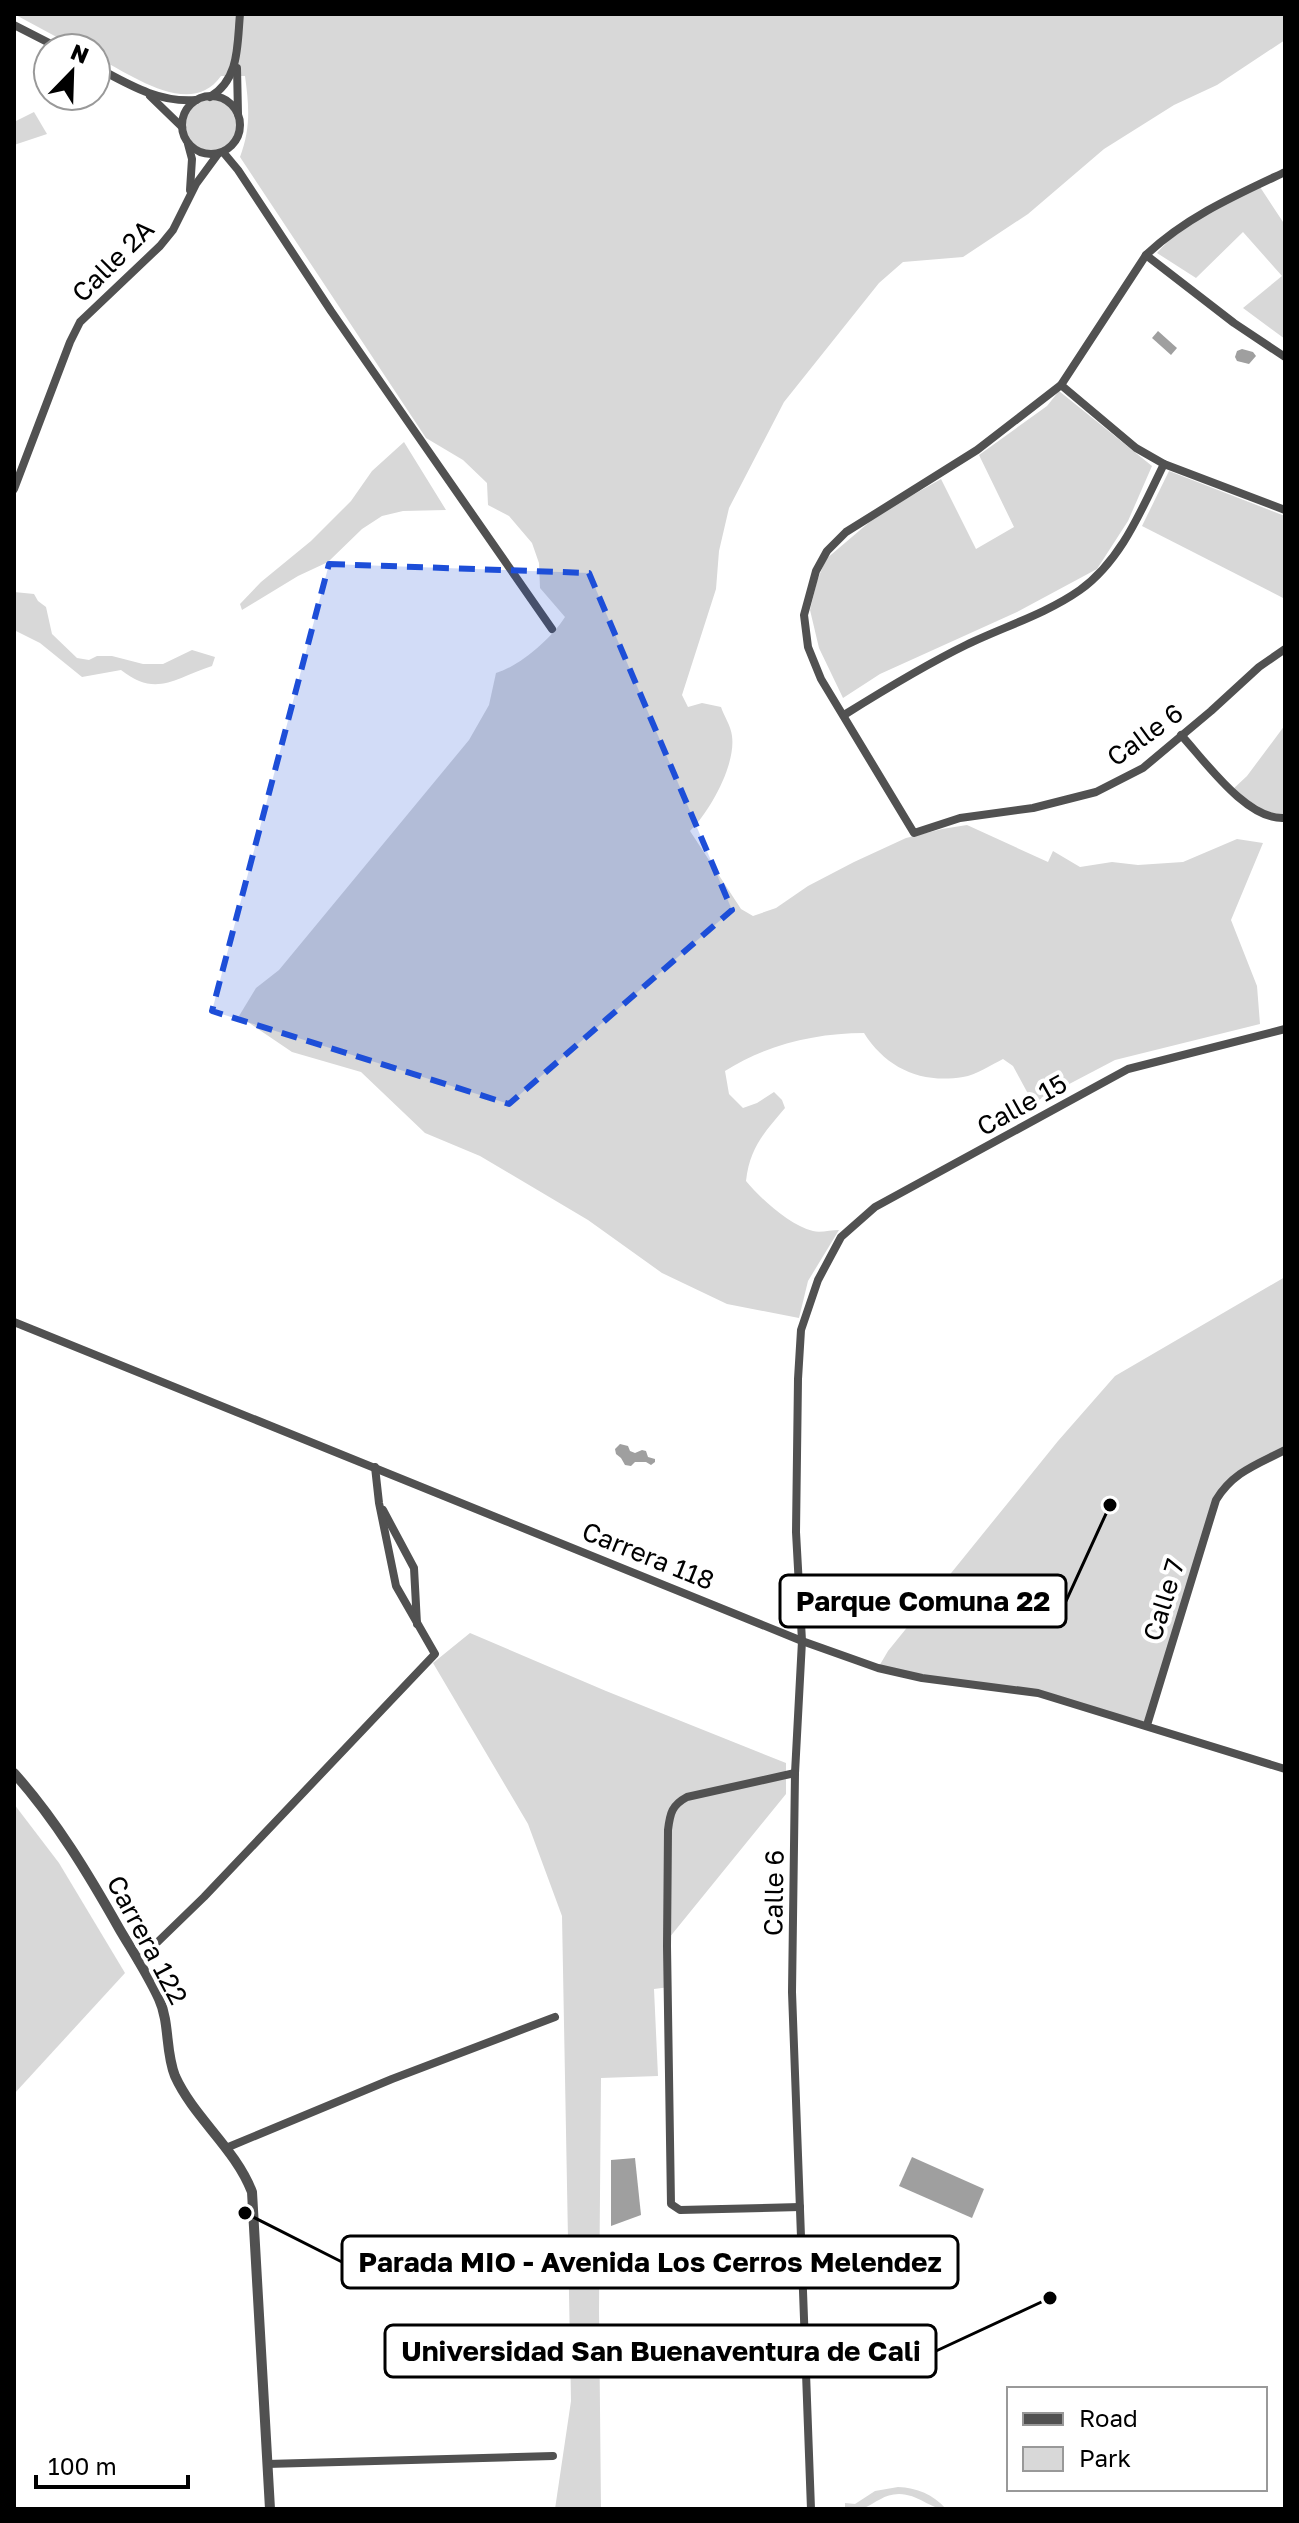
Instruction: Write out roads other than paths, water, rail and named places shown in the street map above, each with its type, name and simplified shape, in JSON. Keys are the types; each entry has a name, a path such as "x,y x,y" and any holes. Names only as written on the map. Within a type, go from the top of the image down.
{"street":[{"path":"146,93 182,127 188,143 202,153 221,153 232,145 239,131 236,59 240,14"},
{"path":"14,25 32,34"},
{"path":"210,97 228,81 236,59"},
{"path":"112,75 146,93 179,101 210,97 224,100 238,115"},
{"path":"182,127 186,111 198,100"},
{"name":"Calle 2A","path":"188,143 192,180 189,195"},
{"path":"232,145 238,170"},
{"path":"221,153 238,170 331,311 552,629"},
{"name":"Calle 2A","path":"14,489 80,322 160,246 173,230 189,195 221,153"},
{"path":"1164,464 1137,519 1112,558 1081,589 921,667 844,715 821,679 808,647 804,615 816,571 827,551 846,532 977,450 1061,385 1146,255 1164,238 1193,219 1285,172"},
{"path":"1146,255 1234,323 1285,357"},
{"path":"1061,385 1136,448 1164,464 1285,510"},
{"name":"Calle 6","path":"844,715 914,833 960,818 1033,808 1096,792 1143,768 1259,667 1285,649"},
{"path":"1181,735 1244,804 1258,813 1285,818"},
{"name":"Calle 15","path":"818,1280 841,1237 875,1207 1128,1069 1285,1029"},
{"name":"Calle 6","path":"811,2509 792,1992 795,1773 802,1641 796,1532 798,1379 801,1330 818,1280"},
{"name":"Carrera 118","path":"14,1322 802,1641 878,1668 922,1678 1038,1693 1285,1769"},
{"name":"Calle 7","path":"1147,1725 1212,1510 1224,1487 1236,1475 1285,1450"},
{"path":"138,1961 204,1897 435,1654 396,1586 375,1467"},
{"path":"379,1503 414,1568 417,1625"},
{"name":"Carrera 122","path":"14,1773 76,1856 138,1961 159,1999 174,2074 185,2094 245,2174 252,2192 270,2509"},
{"path":"795,1773 687,1797 674,1804 668,1830 667,1946 671,2204 680,2210 800,2207"},
{"path":"226,2148 392,2079 555,2017"},
{"path":"267,2464 553,2456"}],"place":[{"name":"Parque Comuna 22","path":"1110,1505"},
{"name":"Parada MIO - Avenida Los Cerros Melendez","path":"245,2213"},
{"name":"Universidad San Buenaventura de Cali","path":"1050,2298"}]}
